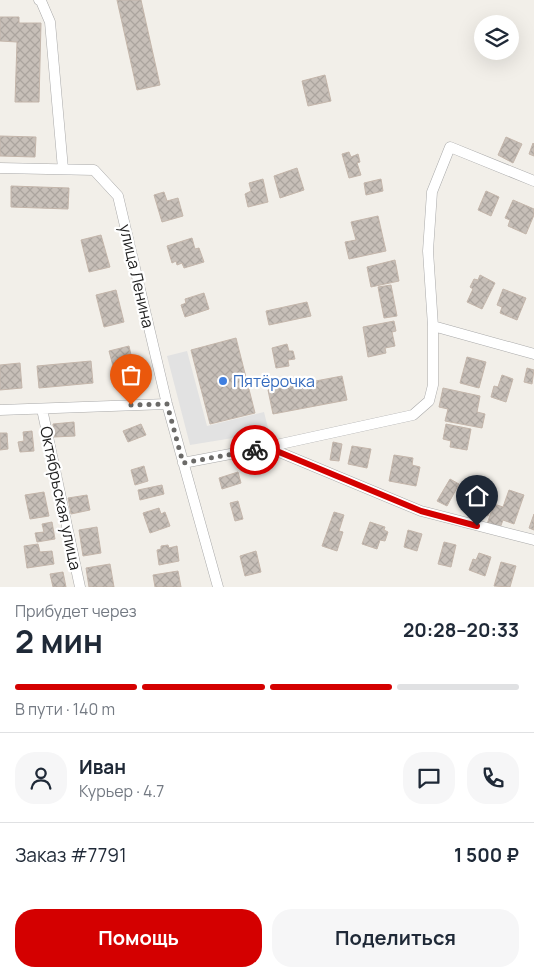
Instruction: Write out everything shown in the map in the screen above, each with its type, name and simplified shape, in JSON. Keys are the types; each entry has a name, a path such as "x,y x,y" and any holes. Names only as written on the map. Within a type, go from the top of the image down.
{"street":[{"path":"0,168 63,169 50,22 39,0"},
{"path":"183,463 413,415 428,401 433,385 434,326 428,251 432,192 450,147 534,181"},
{"name":"улица Ленина","path":"63,169 94,170 118,196 167,404 218,587"},
{"path":"434,326 534,354"},
{"path":"0,410 167,404"},
{"name":"Октябрьская улица","path":"42,409 80,587"},
{"path":"267,447 421,511 534,540"}],"shaded area":[{"path":"187,351 207,426 264,412 269,432 190,445 167,356"}],"building":[{"path":"117,0 141,0 160,85 137,90"},
{"path":"0,17 19,17 19,23 41,23 39,102 15,102 17,42 0,41"},
{"path":"325,75 331,101 308,106 302,81"},
{"path":"0,136 36,137 35,157 0,156"},
{"path":"506,137 522,144 513,163 498,155"},
{"path":"534,144 534,156 529,154"},
{"path":"349,152 351,157 358,154 360,162 357,163 361,175 349,178 342,154"},
{"path":"297,168 304,190 280,198 274,176"},
{"path":"263,179 268,202 248,207 245,194 251,191 249,183"},
{"path":"381,179 383,191 366,195 364,183"},
{"path":"11,186 69,188 68,209 11,207"},
{"path":"486,191 499,197 491,216 478,210"},
{"path":"164,192 167,201 178,198 183,216 162,222 154,195"},
{"path":"513,200 534,209 534,215 526,234 508,226 510,220 505,218"},
{"path":"378,216 386,251 349,259 345,242 356,240 351,222"},
{"path":"101,235 110,267 89,272 81,240"},
{"path":"192,238 195,249 199,248 204,262 184,268 182,263 177,265 176,261 172,263 167,246"},
{"path":"395,260 399,281 371,287 367,267"},
{"path":"480,275 495,283 482,309 467,302 473,289 470,287 474,279 478,280"},
{"path":"391,285 397,316 384,318 378,287"},
{"path":"503,289 526,298 517,320 500,313 502,307 497,305"},
{"path":"116,290 124,322 104,327 96,295"},
{"path":"204,293 209,309 185,317 181,305 186,303 185,299"},
{"path":"307,302 311,316 269,325 266,311"},
{"path":"394,321 396,331 392,332 395,346 385,348 386,353 368,357 363,327"},
{"name":"Пятёрочка","path":"236,338 255,413 210,424 191,350"},
{"path":"287,344 289,351 293,351 295,359 288,360 289,366 276,368 272,348"},
{"path":"129,346 136,377 117,381 109,351"},
{"path":"467,357 486,362 479,388 460,383"},
{"path":"91,361 93,383 39,388 37,366"},
{"path":"20,363 22,388 0,390 0,365"},
{"path":"527,368 534,370 532,384 524,382"},
{"path":"502,375 513,379 506,402 491,397 494,386 498,387"},
{"path":"342,376 347,400 273,414 268,390"},
{"path":"443,388 480,396 477,412 485,414 482,428 445,421 448,409 439,407"},
{"path":"74,422 75,436 54,437 53,424"},
{"path":"141,424 146,435 128,442 123,431"},
{"path":"446,424 471,429 467,450 450,447 451,441 443,439"},
{"path":"32,431 34,451 20,452 18,442 24,441 23,432"},
{"path":"0,433 7,433 8,449 0,450"},
{"path":"333,442 342,444 339,461 330,460"},
{"path":"352,446 371,449 367,468 348,464"},
{"path":"394,455 413,458 412,465 420,467 416,486 389,481"},
{"path":"144,466 148,481 135,485 131,470"},
{"path":"238,472 241,483 222,489 219,478"},
{"path":"450,479 459,484 447,506 437,501"},
{"path":"162,485 164,494 140,500 138,490"},
{"path":"478,490 495,496 488,516 476,512 479,504 473,502"},
{"path":"509,490 524,495 514,524 503,520 500,528 487,524 494,504 503,507"},
{"path":"44,492 49,516 30,519 25,495"},
{"path":"87,495 90,510 71,514 68,498"},
{"path":"238,501 243,519 235,521 230,503"},
{"path":"159,508 161,514 165,512 170,526 150,533 143,513"},
{"path":"334,512 344,515 339,531 343,532 337,551 322,546"},
{"path":"534,514 534,530 529,528"},
{"path":"52,522 55,539 37,542 35,533 44,532 42,524"},
{"path":"370,522 385,527 384,530 388,532 385,541 380,540 377,549 362,544"},
{"path":"97,527 101,553 83,556 79,530"},
{"path":"408,530 422,534 417,551 404,547"},
{"path":"444,542 456,545 451,567 438,564"},
{"path":"38,544 40,552 52,551 54,564 27,568 24,546"},
{"path":"168,545 169,548 177,546 179,561 159,565 157,550 161,549 161,546"},
{"path":"256,551 261,572 245,576 240,556"},
{"path":"479,553 491,557 485,576 469,570 473,559 476,560"},
{"path":"501,562 516,566 510,587 494,586"},
{"path":"110,564 114,587 89,587 86,568"},
{"path":"178,571 181,587 155,587 153,575"},
{"path":"63,572 66,587 53,587 50,574"}],"way so far":[{"path":"131,405 167,404 183,463 255,450"}],"place":[{"name":"Пятёрочка","path":"223,381"}],"route":[{"path":"255,450 267,447 421,511 477,526"}]}
